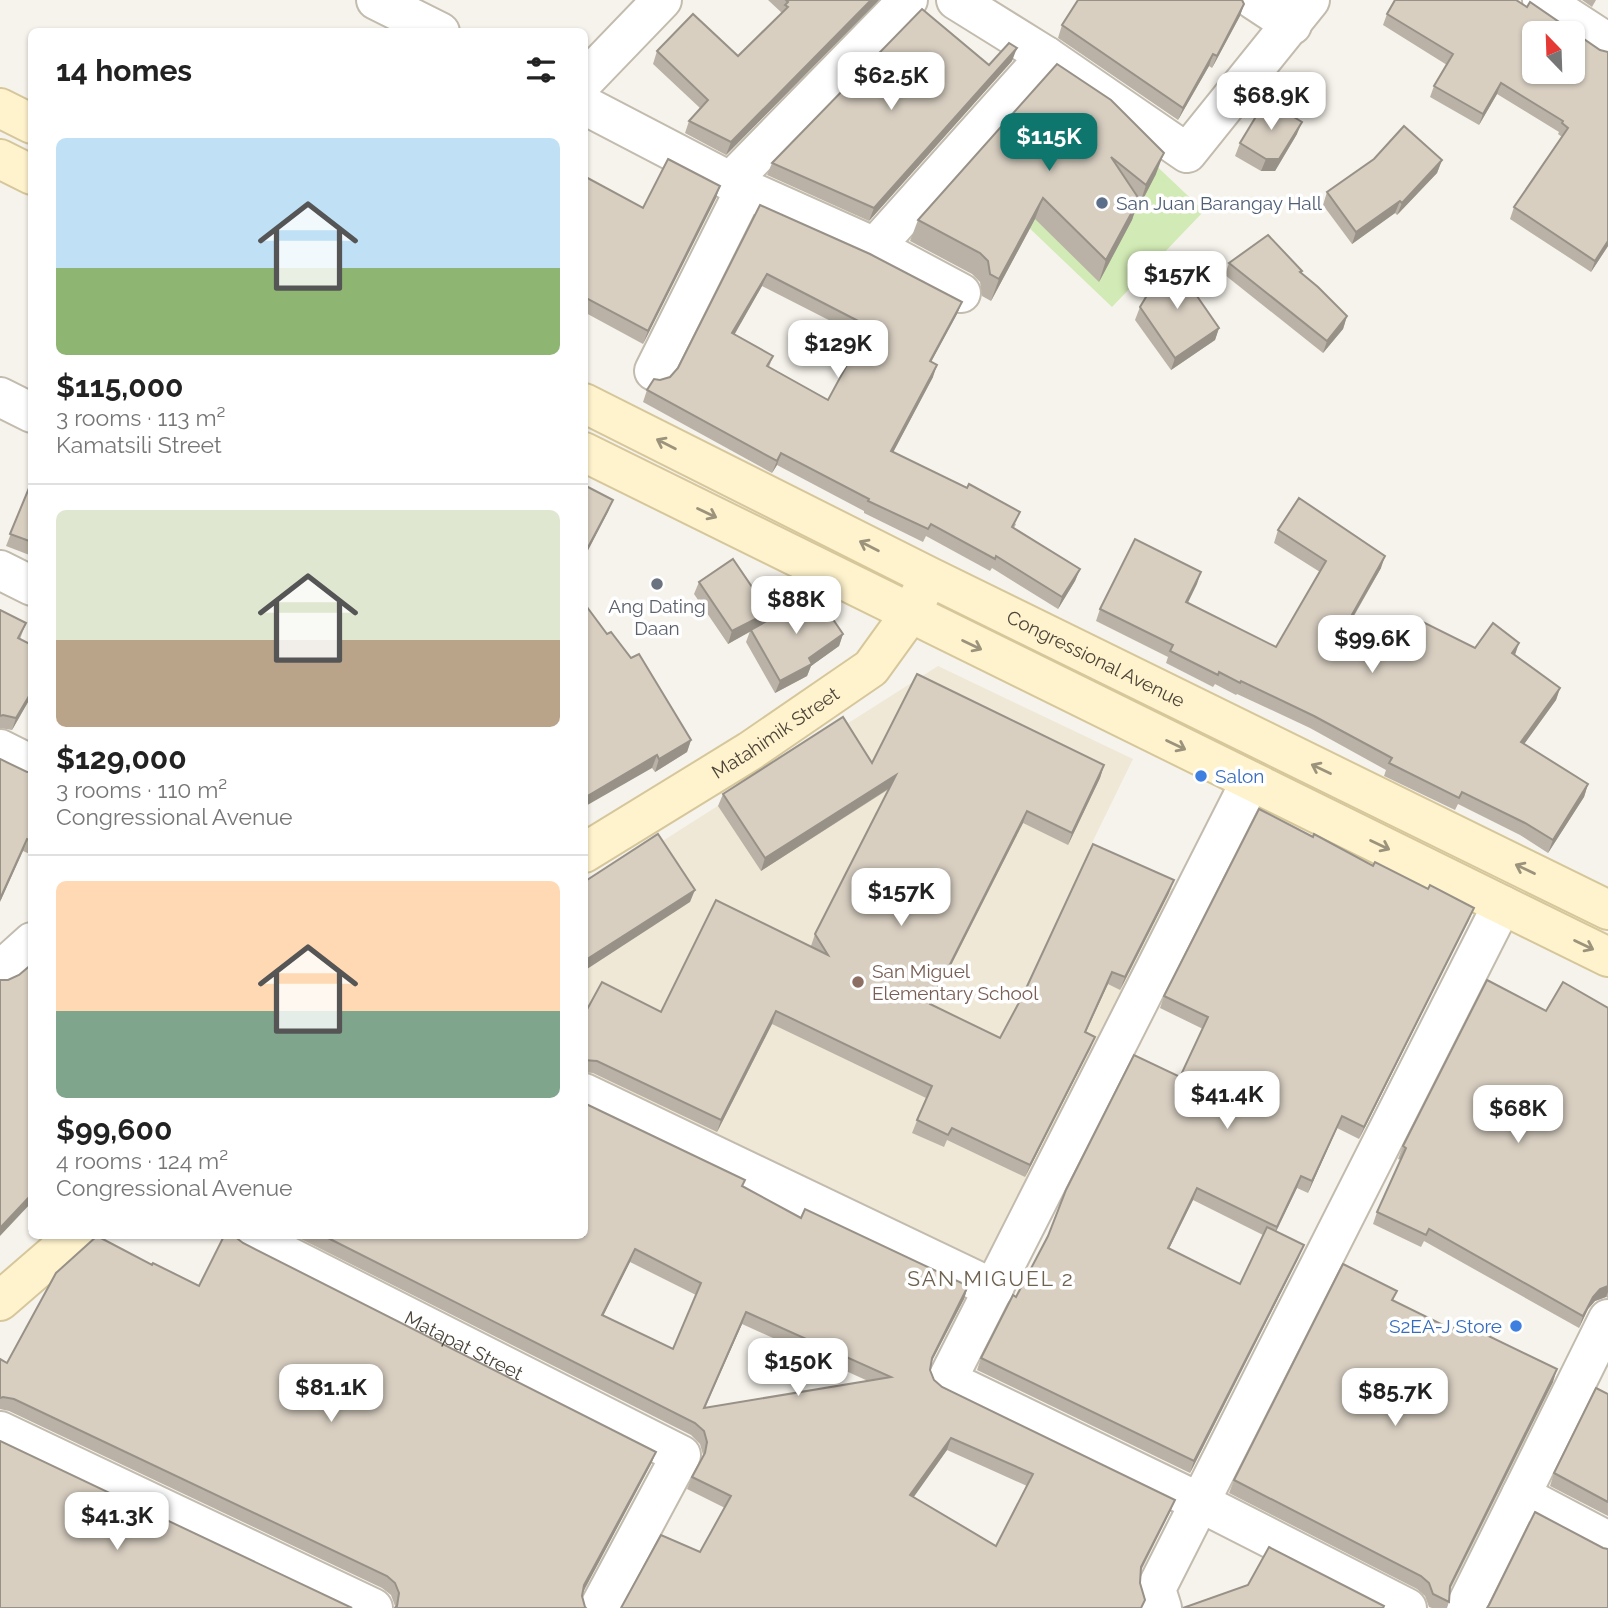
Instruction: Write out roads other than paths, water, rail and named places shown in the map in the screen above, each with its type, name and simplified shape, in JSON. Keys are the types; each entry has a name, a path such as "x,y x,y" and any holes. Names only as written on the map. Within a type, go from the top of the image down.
{"main road":[{"path":"0,108 28,122"},
{"path":"0,159 28,173"},
{"name":"Congressional Avenue","path":"588,405 930,577 1608,910"},
{"path":"588,454 1608,957"},
{"name":"Matahimik Street","path":"588,851 750,751 871,668 910,614 930,577"},
{"path":"0,1301 72,1239"}],"street":[{"path":"376,0 438,18"},
{"path":"588,77 662,0"},
{"path":"654,371 738,185 908,0"},
{"path":"956,0 1046,56 1187,153 1301,12 1254,0"},
{"path":"1542,0 1608,43"},
{"path":"875,247 1046,56"},
{"path":"588,107 738,185 875,247 961,293"},
{"path":"0,397 28,411"},
{"path":"0,570 28,584"},
{"path":"0,750 28,763"},
{"path":"1251,782 947,1380 1201,1503 1407,1608"},
{"path":"1162,1608 1156,1589 1502,905"},
{"path":"588,1095 993,1289"},
{"name":"Matapat Street","path":"254,1239 681,1455 599,1608"},
{"path":"1465,1608 1608,1319"},
{"path":"0,1431 373,1608"},
{"path":"1521,1495 1608,1541"}],"place":[{"name":"San Juan Barangay Hall","path":"1102,203"},
{"name":"Ang Dating Daan","path":"657,584"},
{"name":"Salon","path":"1201,776"},
{"name":"San Miguel Elementary School","path":"858,982"},
{"name":"S2EA-J Store","path":"1516,1326"}],"district":[{"name":"SAN MIGUEL 2","path":"991,1278"}]}
